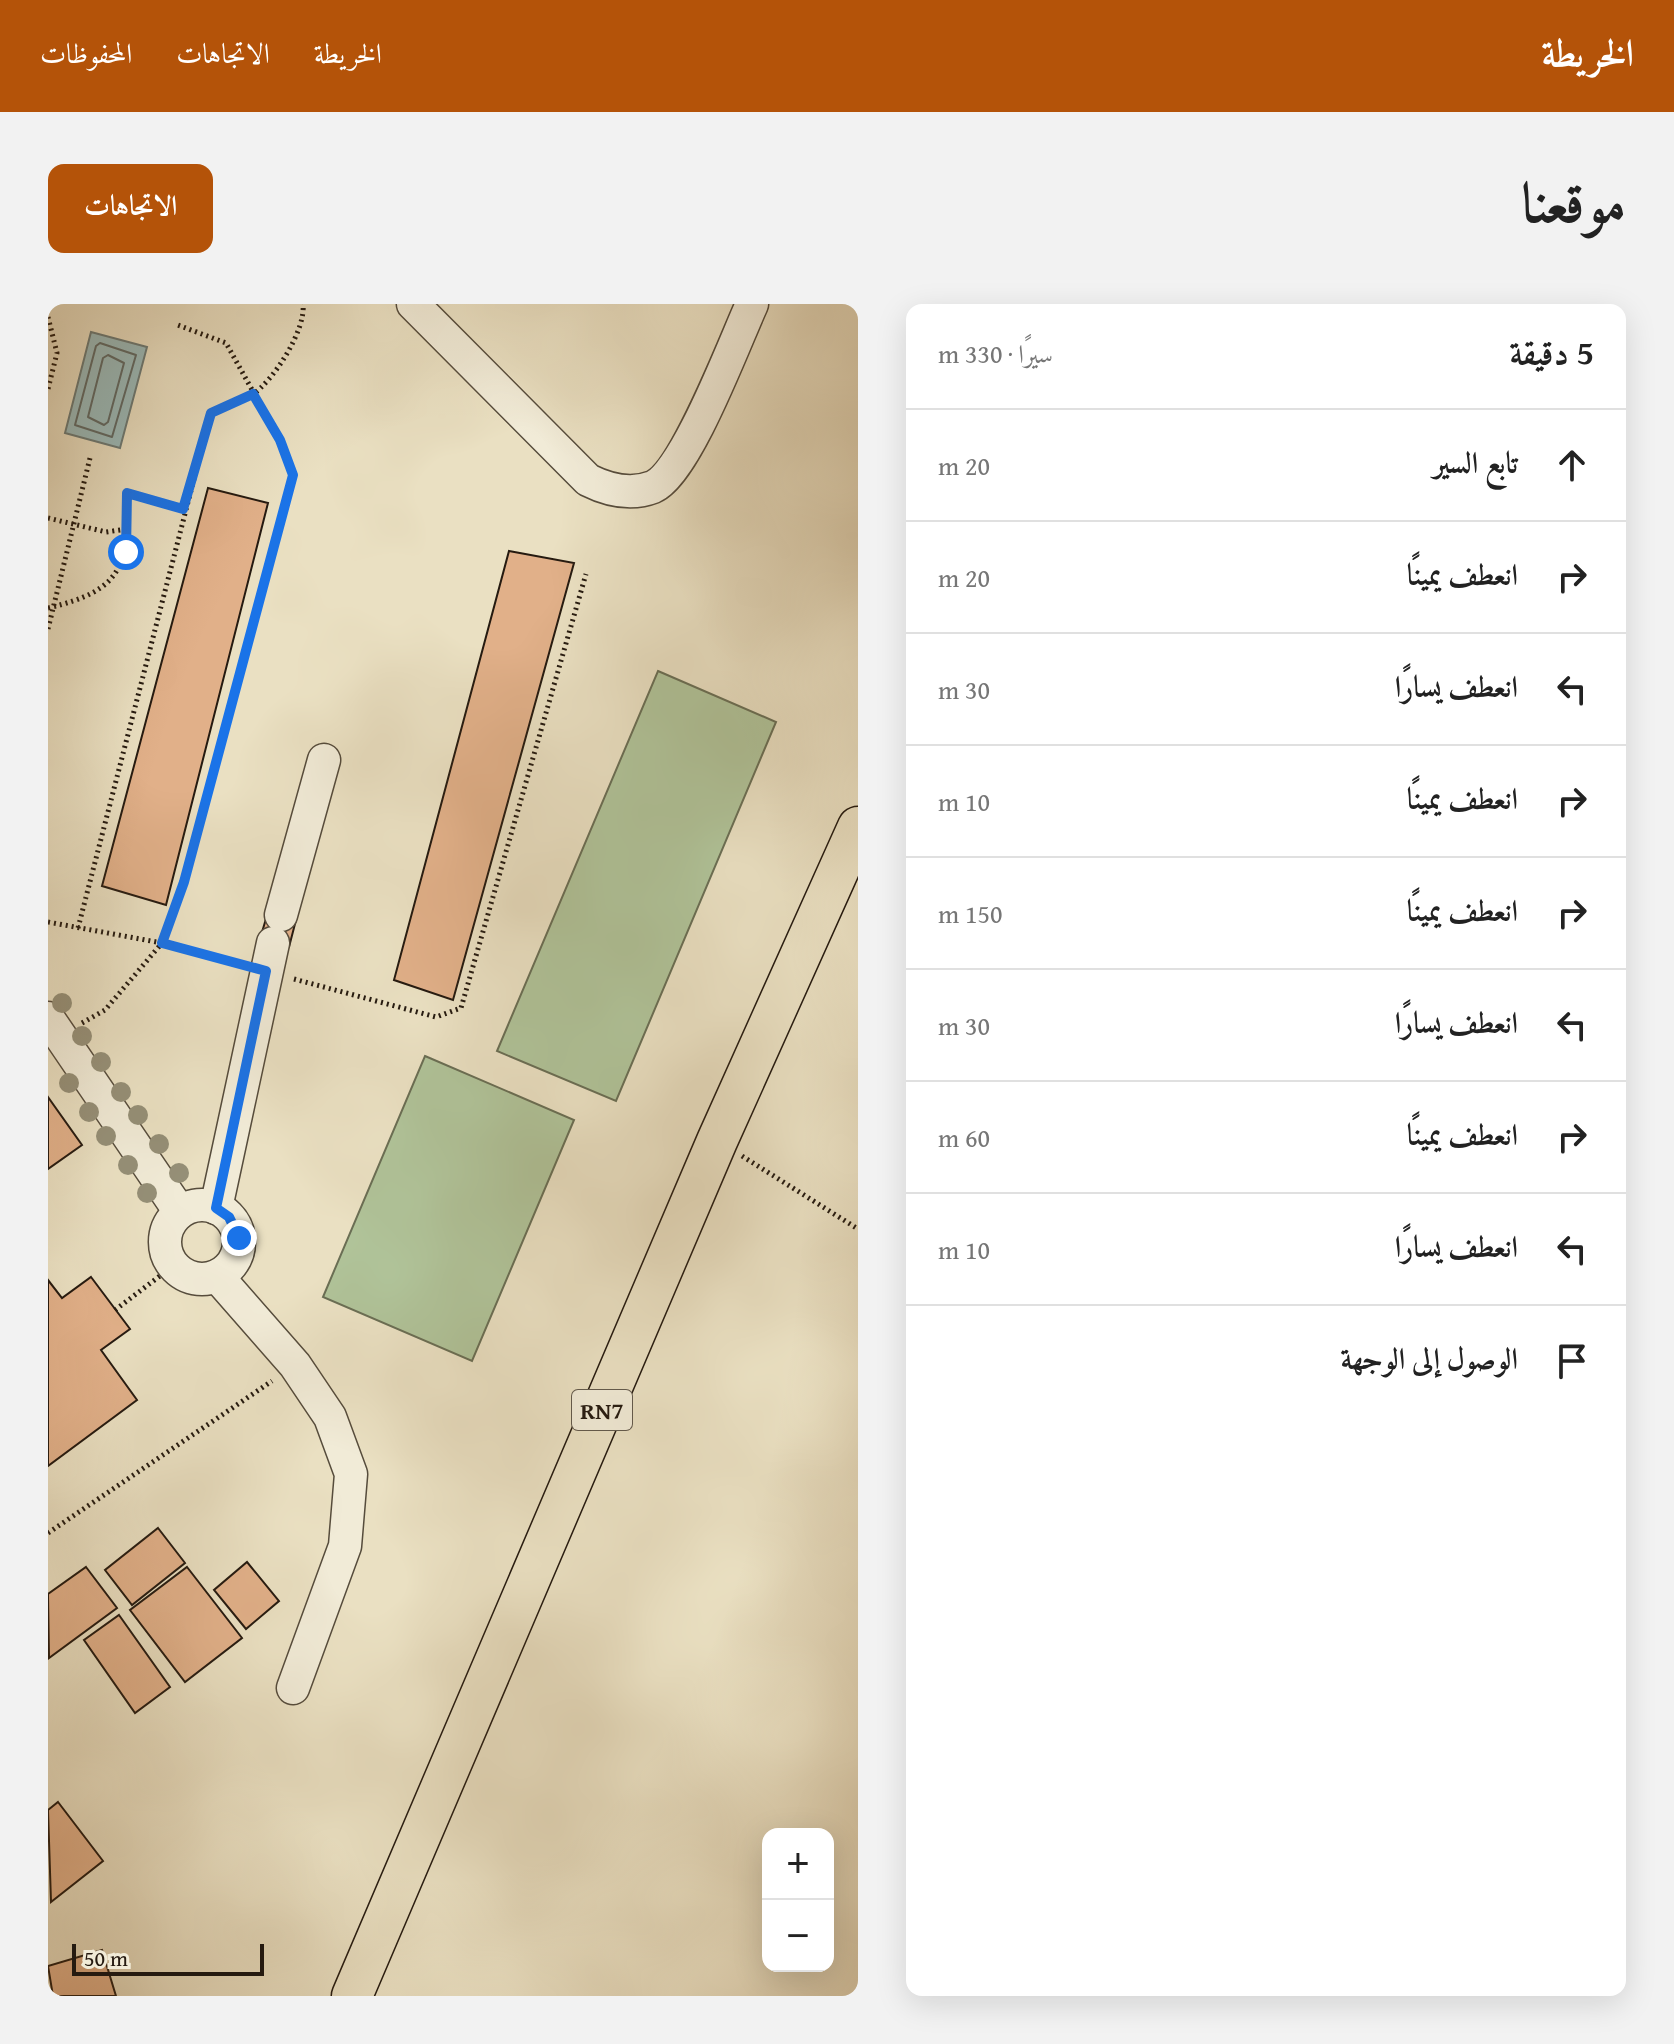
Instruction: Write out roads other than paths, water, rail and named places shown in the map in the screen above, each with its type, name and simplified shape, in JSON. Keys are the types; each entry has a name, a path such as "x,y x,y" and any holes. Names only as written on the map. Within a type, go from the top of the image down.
{"main road":[{"name":"RN7","path":"352,1996 717,1141 858,827"}],"street":[{"path":"413,304 588,480 609,490 633,492 655,486 676,465 752,304"},
{"path":"216,1208 273,943 324,760"},
{"path":"54,1027 180,1212"},
{"path":"194,1206 216,1208 229,1217 239,1238 234,1261 217,1276 194,1279 173,1266 165,1238 170,1224 180,1212 194,1206"},
{"path":"217,1276 295,1365 330,1417 351,1474 345,1546 293,1688"}],"water":[{"path":"91,332 147,347 120,448 65,433"}]}
